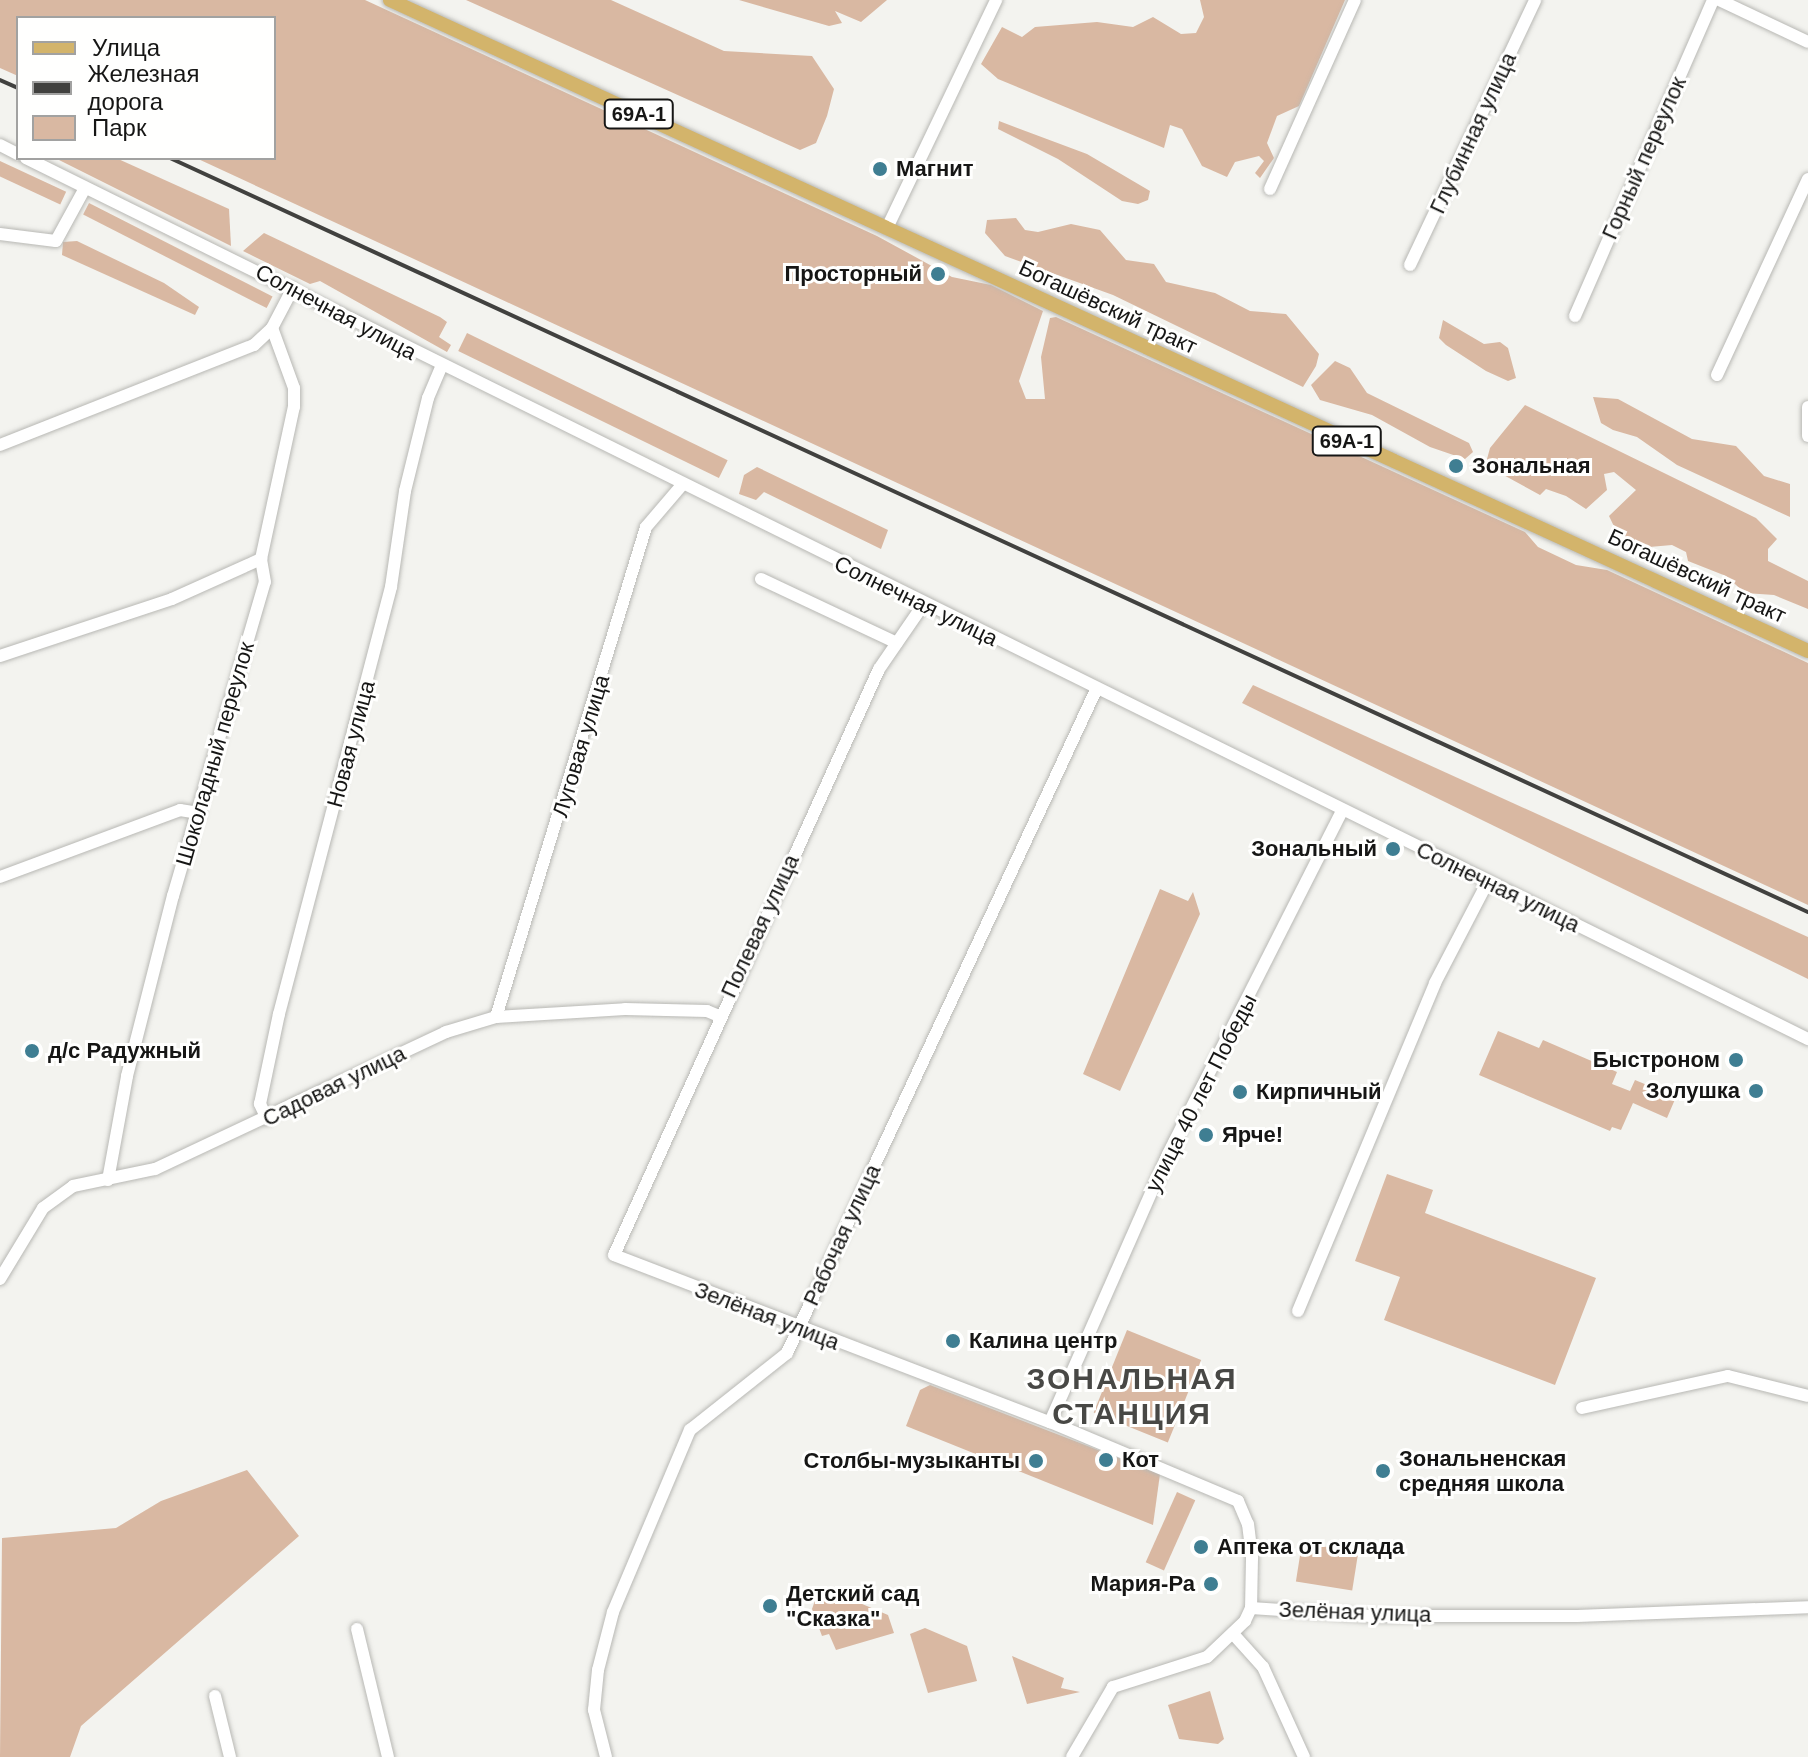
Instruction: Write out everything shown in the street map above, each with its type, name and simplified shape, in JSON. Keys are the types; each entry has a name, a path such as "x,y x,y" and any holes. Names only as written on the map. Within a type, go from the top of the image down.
{"main road":[{"name":"Богашёвский тракт","path":"390,0 1808,651"}],"street":[{"path":"887,228 996,0"},
{"path":"1270,189 1355,0"},
{"name":"Глубинная улица","path":"1410,265 1535,0"},
{"path":"1716,0 1808,42"},
{"name":"Горный переулок","path":"1575,316 1716,0"},
{"name":"Солнечная улица","path":"30,160 293,288 441,368 1808,1039"},
{"path":"1717,375 1808,179"},
{"path":"0,234 56,241 85,188"},
{"path":"0,445 243,350 272,328 293,288"},
{"name":"Шоколадный переулок","path":"108,1180 127,1076 265,582 261,559 294,407 294,388 272,328"},
{"name":"Новая улица","path":"267,1119 260,1104 279,1014 391,587 405,491 428,398 441,368"},
{"path":"1808,407 1808,436"},
{"name":"Луговая улица","path":"496,1017 646,527 682,485"},
{"path":"0,656 172,599 261,559"},
{"path":"761,579 897,643"},
{"name":"Полевая улица","path":"614,1255 719,1016 879,669 923,605"},
{"name":"Рабочая улица","path":"606,1757 594,1710 609,1626 690,1430 787,1353 1096,690"},
{"path":"0,877 180,810 199,813"},
{"name":"улица 40 лет Победы","path":"1050,1422 1168,1154 1342,811"},
{"path":"1298,1311 1412,1034 1488,881"},
{"name":"Садовая улица","path":"0,1279 43,1208 73,1186 155,1169 267,1119 446,1032 496,1017 625,1009 707,1011 719,1016"},
{"name":"Зелёная улица","path":"614,1255 1050,1422 1238,1501 1248,1524 1251,1608 1371,1616 1577,1616 1808,1607"},
{"path":"1582,1408 1728,1376 1808,1396"},
{"path":"1072,1757 1113,1687 1207,1657 1235,1636 1251,1608"},
{"path":"357,1629 388,1757"},
{"path":"1235,1636 1263,1667 1304,1757"},
{"path":"215,1696 230,1757"}],"green space":[{"path":"0,0 365,0 877,236 952,277 991,285 1043,311 1019,381 1026,399 1045,399 1041,357 1050,318 1056,317 1525,532 1538,547 1576,565 1607,570 1808,663 1808,905 200,160 276,160 276,16 16,16 16,75 0,68"},
{"path":"466,0 611,0 724,51 812,56 834,89 827,116 816,143 800,150"},
{"path":"739,0 887,0 861,22 835,11 842,23 829,26"},
{"path":"1200,0 1345,0 1299,106 1277,116 1267,143 1274,158 1260,178 1255,173 1264,161 1259,156 1235,162 1227,177 1202,166 1182,129 1170,125 1164,148 998,79 981,64 1002,27 1022,37 1035,27 1097,22 1133,27 1153,17 1181,34 1196,33 1204,17"},
{"path":"999,121 1087,154 1150,191 1148,200 1138,204 1122,201 1058,159 998,129"},
{"path":"59,160 120,160 229,209 231,246"},
{"path":"0,161 66,192 60,205 0,176"},
{"path":"89,203 273,297 267,308 83,215"},
{"path":"1016,218 1025,230 1038,232 1071,224 1100,230 1126,260 1154,264 1166,282 1215,293 1250,311 1286,314 1319,354 1316,366 1303,387 1113,295 1005,256 985,233 987,220"},
{"path":"264,233 440,317 447,322 439,337 451,345 447,352 320,281 310,284 243,251"},
{"path":"77,241 164,283 199,307 195,315 62,255 63,242"},
{"path":"1443,320 1484,344 1500,342 1508,348 1516,378 1508,381 1486,371 1446,345 1439,338"},
{"path":"467,333 728,460 719,478 458,351"},
{"path":"1335,361 1350,368 1367,393 1469,443 1473,452 1465,459 1430,447 1372,415 1320,400 1311,385"},
{"path":"1593,397 1618,399 1692,439 1736,446 1764,476 1790,484 1790,517 1677,465 1637,437 1601,423"},
{"path":"1525,405 1756,518 1777,539 1768,549 1768,561 1808,581 1808,609 1774,595 1745,593 1726,576 1688,561 1686,552 1672,545 1638,548 1622,543 1609,516 1636,490 1614,472 1604,474 1607,490 1586,509 1566,496 1546,489 1540,495 1498,472 1484,470 1490,448"},
{"path":"757,467 888,530 881,549 764,492 756,500 739,494 744,475"},
{"path":"1253,685 1808,937 1808,979 1242,703"},
{"path":"1160,889 1188,901 1193,892 1200,914 1120,1091 1083,1074"},
{"path":"1498,1031 1539,1048 1543,1040 1617,1072 1612,1084 1630,1091 1635,1080 1676,1097 1667,1118 1633,1103 1621,1130 1612,1127 1610,1131 1479,1075"},
{"path":"1387,1174 1433,1190 1425,1213 1596,1278 1555,1385 1384,1320 1400,1277 1355,1261"},
{"path":"1127,1330 1201,1360 1168,1442 1094,1413"},
{"path":"930,1385 1160,1474 1153,1525 906,1426 920,1390"},
{"path":"247,1470 299,1536 81,1726 70,1757 0,1757 2,1538 116,1528 161,1501"},
{"path":"1177,1492 1195,1500 1164,1570 1146,1562"},
{"path":"1302,1543 1358,1552 1352,1590 1296,1582"},
{"path":"820,1586 888,1615 894,1633 836,1650 829,1634 822,1636 812,1609"},
{"path":"925,1628 967,1646 977,1681 928,1693 910,1634"},
{"path":"1012,1656 1064,1678 1061,1688 1080,1692 1027,1704"},
{"path":"1210,1691 1224,1739 1218,1744 1179,1739 1168,1705"}],"railway":[{"path":"0,80 16,87"},
{"path":"174,160 1808,912"}],"place":[{"name":"Магнит","path":"880,169"},
{"name":"Просторный","path":"938,274"},
{"name":"Зональная","path":"1456,466"},
{"name":"Зональный","path":"1393,849"},
{"name":"д/с Радужный","path":"32,1051"},
{"name":"Быстроном","path":"1736,1060"},
{"name":"Золушка","path":"1756,1091"},
{"name":"Кирпичный","path":"1240,1092"},
{"name":"Ярче!","path":"1206,1135"},
{"name":"Калина центр","path":"953,1341"},
{"name":"Кот","path":"1106,1460"},
{"name":"Столбы-музыканты","path":"1036,1461"},
{"name":"Зональненская средняя школа","path":"1383,1471"},
{"name":"Аптека от склада","path":"1201,1547"},
{"name":"Мария-Ра","path":"1211,1584"},
{"name":"Детский сад \"Сказка\"","path":"770,1606"}],"district":[{"name":"ЗОНАЛЬНАЯ СТАНЦИЯ","path":"1132,1396"}]}
